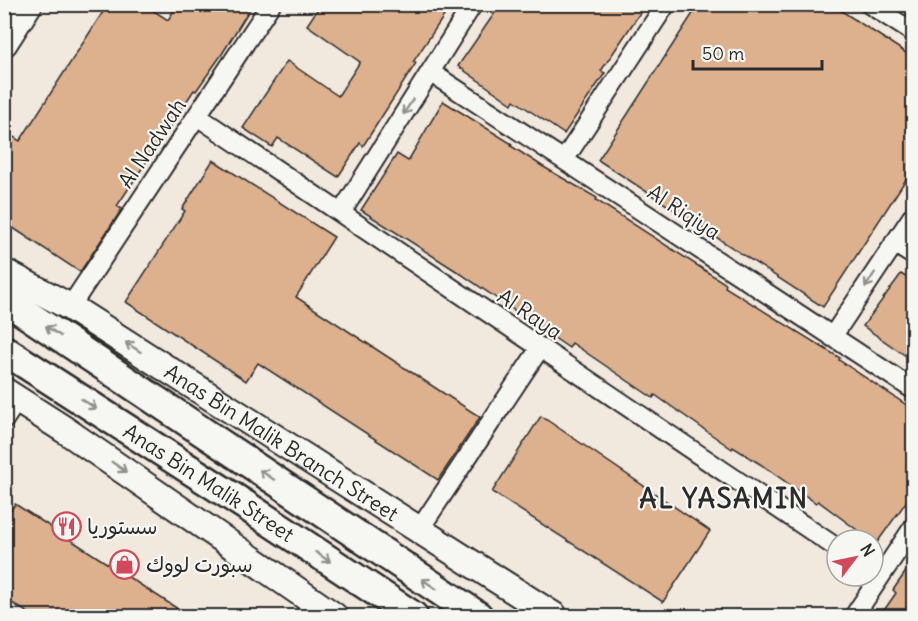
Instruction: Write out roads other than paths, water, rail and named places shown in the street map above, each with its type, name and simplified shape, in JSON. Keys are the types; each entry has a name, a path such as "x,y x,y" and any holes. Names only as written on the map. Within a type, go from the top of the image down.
{"main road":[{"path":"4,298 477,616"},
{"name":"Anas Bin Malik Street","path":"4,350 226,492 412,616"}],"street":[{"path":"4,43 29,4"},
{"path":"341,213 473,4"},
{"path":"564,160 666,4"},
{"path":"869,4 914,33"},
{"name":"Al Nadwah","path":"70,307 267,6"},
{"name":"Al Riqiya","path":"430,72 914,390"},
{"name":"Al Raya","path":"197,116 825,540"},
{"path":"832,337 914,214"},
{"path":"894,243 914,256"},
{"name":"Anas Bin Malik Branch Street","path":"4,272 70,307 554,616"},
{"path":"533,616 419,530 540,348"},
{"path":"8,398 65,430 334,616"},
{"path":"885,564 914,526"},
{"path":"854,616 870,588"}],"place":[{"name":"سستوريا","path":"66,526"},
{"name":"سبورت لووك","path":"125,564"}],"district":[{"name":"AL YASAMIN","path":"724,498"}]}
